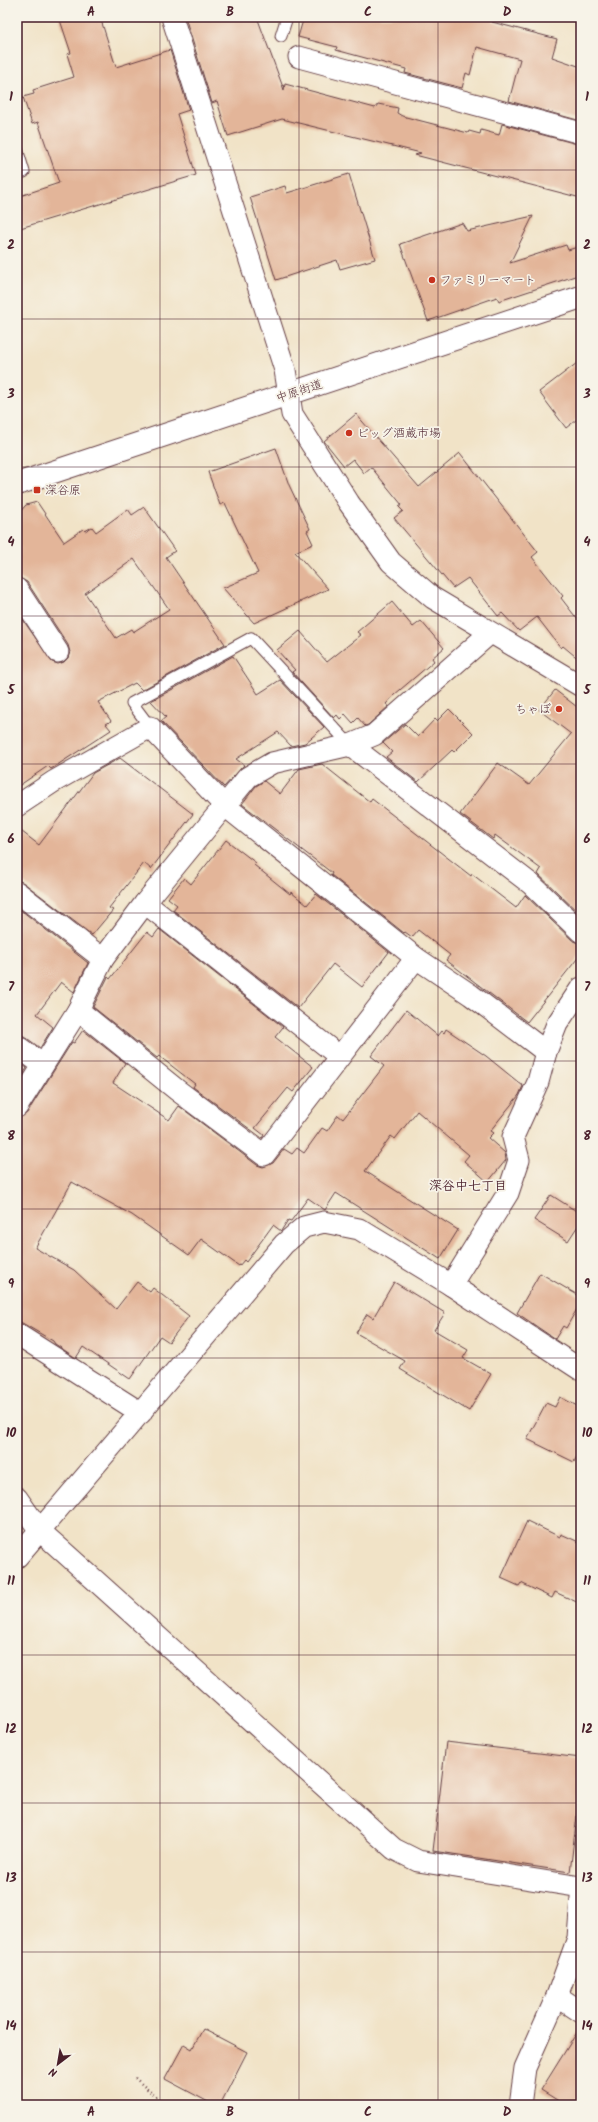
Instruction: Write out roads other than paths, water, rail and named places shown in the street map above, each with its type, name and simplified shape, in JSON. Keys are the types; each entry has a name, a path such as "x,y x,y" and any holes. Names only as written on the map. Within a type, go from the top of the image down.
{"main road":[{"name":"中原街道","path":"17,484 581,297"}],"street":[{"path":"172,17 285,370 292,414 349,502 391,562 432,598 581,686"},
{"path":"299,57 581,133"},
{"path":"17,589 58,652"},
{"path":"17,1107 78,1010 103,959 145,903 248,777 272,763 350,745 374,735 490,633"},
{"path":"17,806 53,782 150,727 224,805 416,958 471,995 546,1052"},
{"path":"350,745 531,884 581,932"},
{"path":"17,892 103,959"},
{"path":"145,903 339,1056"},
{"path":"78,1010 177,1090 264,1155 416,958"},
{"path":"451,1285 508,1193 519,1160 514,1137 538,1082 546,1052 557,1024 581,988"},
{"path":"17,1046 43,1066"},
{"path":"17,1557 284,1244 304,1227 324,1222 359,1229 451,1285 581,1370"},
{"path":"17,1334 141,1413"},
{"path":"17,1498 40,1530 394,1849 418,1861 581,1887"},
{"path":"520,2105 525,2068 557,1996 578,1938 581,1897"},
{"path":"557,1996 581,2012"}],"lane":[{"path":"281,36 286,17"},
{"path":"17,149 24,172"},
{"path":"150,727 132,703 251,638 350,745"}],"place":[{"name":"ファミリーマート","path":"432,280"},
{"name":"ビッグ酒蔵市場","path":"349,433"},
{"name":"深谷原","path":"37,490"},
{"name":"ちゃぼ","path":"559,709"}],"district":[{"name":"深谷中七丁目","path":"468,1185"}]}
